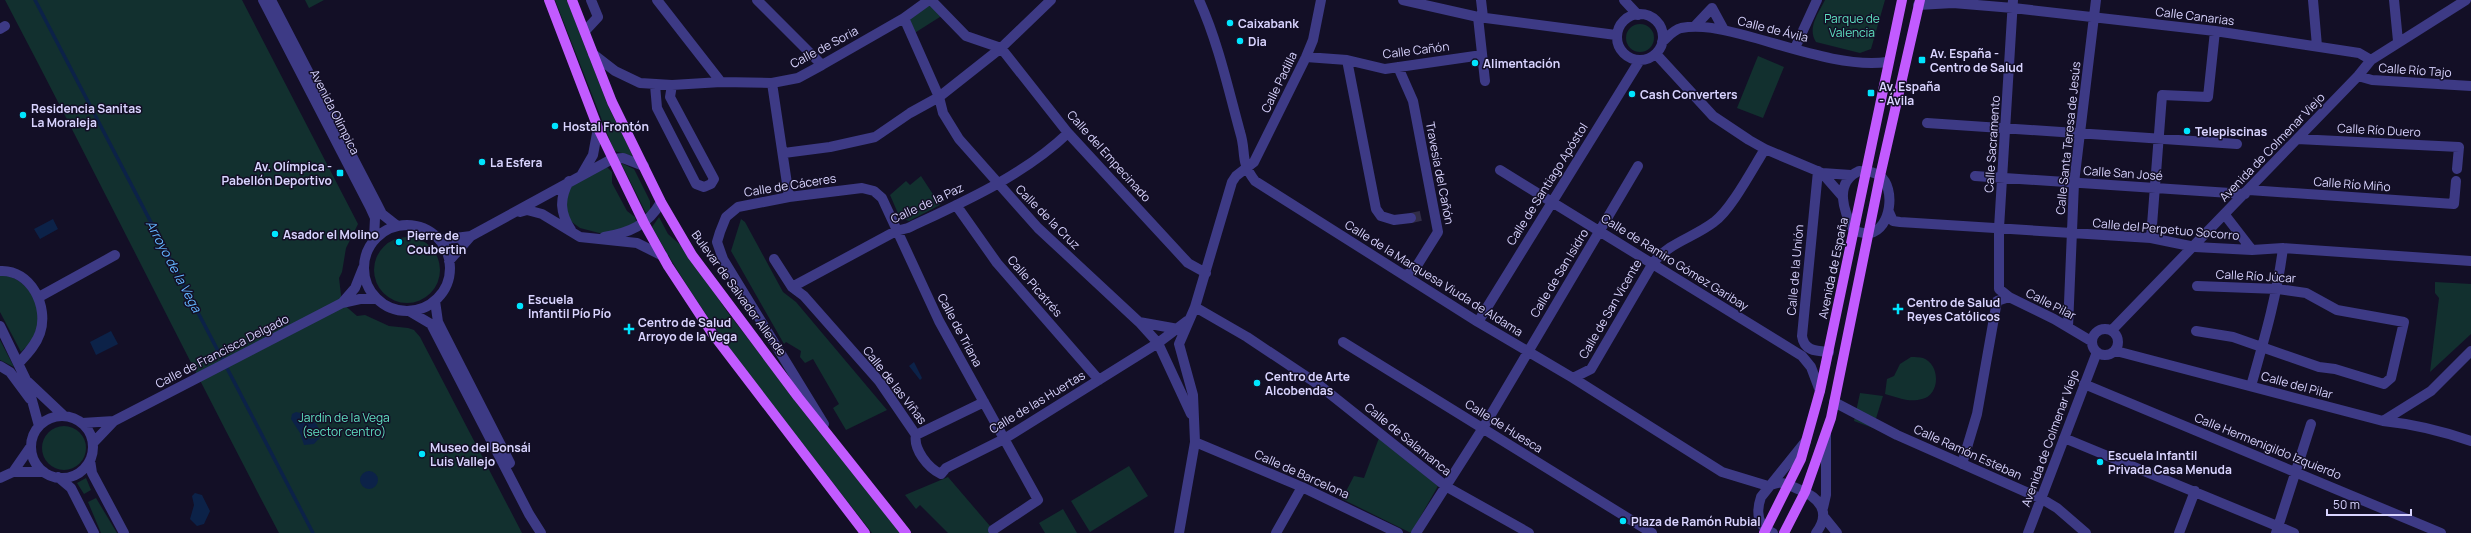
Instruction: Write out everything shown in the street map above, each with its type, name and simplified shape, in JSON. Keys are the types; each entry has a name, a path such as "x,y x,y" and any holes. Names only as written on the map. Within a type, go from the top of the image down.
{"main road":[{"path":"549,0 598,128 644,223 663,256 712,333 865,533"},
{"name":"Bulevar de Salvador Allende","path":"572,0 612,102 661,202 692,255 906,533"},
{"name":"Avenida de España","path":"1768,532 1801,459 1820,391 1854,231 1887,62 1902,0"},
{"path":"1784,533 1805,492 1826,434 1834,402 1880,176 1919,3"}],"street":[{"name":"Avenida Olímpica","path":"263,0 370,207 375,218 374,238"},
{"name":"Avenida Olímpica","path":"271,0 382,214 396,225"},
{"path":"585,31 598,17 591,0"},
{"path":"657,0 721,82"},
{"path":"757,0 822,65"},
{"path":"930,0 966,36 1001,48"},
{"name":"Calle de Soria","path":"594,54 615,71 640,83 672,85 721,82 772,83 798,78 904,18 930,0"},
{"path":"784,153 830,147 875,137 910,113 940,97 1001,48 1051,0"},
{"path":"1199,0 1209,23 1243,141 1245,168"},
{"name":"Calle Padilla","path":"1179,533 1195,442 1193,395 1179,344 1187,322 1195,307 1232,182 1257,156 1306,57 1313,40 1321,0"},
{"path":"1481,0 1482,55 1486,81"},
{"path":"1624,0 1636,14 1651,17 1657,22 1661,28 1662,42"},
{"path":"1636,0 1636,14"},
{"path":"1795,48 1817,0"},
{"name":"Calle Santa Teresa de Jesús","path":"2068,327 2074,183 2096,0"},
{"path":"2313,0 2317,46"},
{"path":"2394,0 2398,41"},
{"name":"Avenida de Colmenar Viejo","path":"2112,330 2195,247 2358,76 2371,60 2398,41 2466,0"},
{"path":"1407,1 1481,17 1616,35"},
{"name":"Calle Canarias","path":"1919,3 2013,4 2094,18 2215,31 2317,46 2359,53 2371,60"},
{"path":"1636,14 1625,20 1616,35 1621,51 1633,59 1640,60 1656,54 1662,42 1680,28 1695,26 1712,4 1724,30"},
{"name":"Calle Sacramento","path":"1999,289 1999,228 2013,4"},
{"name":"Calle de la Cruz","path":"904,18 940,97 943,113 959,139 1038,228 1140,322 1158,344 1194,420"},
{"name":"Calle de Ávila","path":"1695,26 1724,30 1795,48 1872,64 1887,62"},
{"path":"2151,238 2162,95 2208,97 2215,31"},
{"name":"Calle del Empecinado","path":"1001,48 1068,133 1188,263 1206,273"},
{"path":"1656,54 1713,116 1765,149 1820,172 1851,175 1866,171 1880,176 1886,184 1889,212 1883,225 1877,231 1868,234 1854,231 1845,214 1842,197 1844,185 1851,175"},
{"name":"Calle Cañón","path":"1306,57 1347,60 1385,69 1482,55"},
{"path":"1347,60 1376,209 1381,216 1394,220 1411,218"},
{"name":"Calle de Santiago Apóstol","path":"1478,322 1640,60"},
{"name":"Travesía del Cañón","path":"1398,67 1413,102 1430,214 1438,232 1413,272 1405,275"},
{"name":"Calle Río Tajo","path":"2358,76 2372,80 2471,86"},
{"path":"772,83 784,153 789,197"},
{"path":"655,85 658,108 696,184 704,187 711,184 714,179 670,97 672,85"},
{"path":"1927,123 2006,127 2081,134 2237,144"},
{"path":"582,174 592,155 598,128"},
{"name":"Calle de la Paz","path":"792,287 896,231 908,228 997,183 1023,168 1068,133"},
{"name":"Calle Río Duero","path":"2297,139 2459,148 2458,169"},
{"name":"Calle de San Vicente","path":"1573,378 1591,369 1653,263 1663,250 1715,222 1729,205 1765,149"},
{"path":"440,240 471,236 514,214 569,181 612,159 623,158 644,166"},
{"name":"Calle de San Isidro","path":"1416,533 1483,428 1638,166"},
{"name":"Calle de la Marquesa Viuda de Aldama","path":"1245,168 1255,180 1478,322 1573,378 1722,472 1768,486"},
{"name":"Calle de Ramiro Gómez Garibay","path":"1500,170 1653,263 1789,350 1802,356 1811,367 1820,391"},
{"path":"1820,172 1842,197"},
{"name":"Calle de la Unión","path":"1803,341 1820,172"},
{"name":"Calle San José","path":"1975,176 2154,188 2247,192"},
{"path":"569,181 561,203 563,218 572,232"},
{"name":"Calle Río Miño","path":"2247,192 2454,204 2456,181"},
{"name":"Calle de Cáceres","path":"845,455 787,366 723,259 718,242 726,217 738,207 789,197 855,189 874,191 882,198 894,221 896,231"},
{"path":"590,240 623,234 644,223 654,215 661,202"},
{"name":"Calle Picatrés","path":"956,205 997,263 1099,380"},
{"path":"514,214 527,210 542,214 580,237 590,240 637,244 663,256"},
{"name":"Calle del Perpetuo Socorro","path":"1889,212 1893,220 1900,222 2151,238 2195,247 2252,250 2283,248 2471,260"},
{"path":"2225,215 2252,250"},
{"path":"396,225 419,226 431,231 440,240 450,261 448,282 435,301 428,306 409,311 395,310 377,299 366,282 363,268 369,246 374,238 396,225"},
{"name":"Calle de Triana","path":"896,231 939,321 1038,500 993,530"},
{"path":"450,261 471,236"},
{"path":"2251,386 2278,289 2283,248"},
{"path":"39,297 114,255"},
{"name":"Calle de las Viñas","path":"774,259 792,287 804,296 879,381 916,435 984,402"},
{"name":"Calle de Francisca Delgado","path":"342,303 355,288 363,268"},
{"path":"0,271 13,273 24,279 39,297 43,316 40,335 19,363"},
{"name":"Calle Río Júcar","path":"2197,286 2278,289 2306,293 2337,310 2404,322 2391,378 2384,384 2335,369 2319,367 2261,348"},
{"name":"Calle Pilar","path":"1999,289 2009,297 2068,327 2091,341"},
{"path":"1962,464 1977,414 1997,301 2009,297"},
{"name":"Calle de Francisca Delgado","path":"93,443 114,421 342,303 360,299 377,299"},
{"path":"435,301 438,322 544,533"},
{"name":"Calle de Salamanca","path":"1195,307 1247,337 1319,385 1447,486 1529,533"},
{"path":"409,311 431,324 529,514 541,533"},
{"path":"1140,322 1178,329"},
{"name":"Calle de las Huertas","path":"916,435 917,449 935,471 941,474 946,468 1004,439 1158,344 1187,322"},
{"path":"0,326 27,382 39,426"},
{"path":"2104,328 2112,330 2118,337 2119,344 2116,351 2108,356 2097,352 2091,341 2095,333 2104,328"},
{"path":"2196,331 2234,337 2261,348"},
{"path":"1789,350 1803,341 1812,351 1828,352"},
{"name":"Calle de Huesca","path":"1343,342 1652,533"},
{"name":"Calle del Pilar","path":"2116,351 2383,421 2409,424 2471,442"},
{"path":"2383,421 2430,391 2471,351"},
{"name":"Avenida de Colmenar Viejo","path":"2028,533 2097,352"},
{"path":"0,366 10,372 32,401"},
{"path":"27,382 64,416 82,423 88,429 93,443 90,460 92,473 124,533"},
{"name":"Calle Hermenigildo Izquierdo","path":"2084,384 2441,533"},
{"name":"Calle Ramón Esteban","path":"1834,402 1897,435 2042,499 2057,508 2086,533"},
{"path":"13,472 31,446 39,426 50,418 64,416"},
{"name":"Calle de Francisca Delgado","path":"82,423 114,421"},
{"path":"2277,530 2311,424"},
{"path":"1816,533 1824,513 1826,495 1826,434"},
{"path":"2064,438 2195,491 2277,530 2294,533"},
{"path":"1768,532 1758,519 1758,508 1761,497 1768,486 1806,441"},
{"name":"Calle de Barcelona","path":"1195,442 1302,487 1398,533"},
{"path":"31,446 34,460 44,472"},
{"path":"58,477 74,475 84,469 90,460"},
{"path":"0,478 13,472 44,472 58,477 71,488 94,533"},
{"path":"1768,486 1781,482 1805,492 1818,500 1824,513 1837,533"},
{"path":"1276,533 1302,487"},
{"path":"2179,533 2195,491"}],"green space":[{"name":"Jardín de la Vega (sector centro)","path":"5,0 242,0 358,224 346,248 342,272 339,278 342,303 357,316 365,315 389,326 414,330 420,337 522,533 279,533"},
{"path":"305,0 324,0 309,8"},
{"path":"555,0 567,0 609,108 633,156 614,151"},
{"name":"Parque de Valencia","path":"1825,0 1885,0 1871,49 1860,53 1816,42 1813,32 1814,21"},
{"path":"930,2 943,15 913,34 906,19"},
{"path":"1640,24 1646,25 1650,28 1653,32 1653,44 1650,48 1646,51 1640,52 1634,51 1630,48 1627,44 1626,38 1627,32 1630,28 1634,25"},
{"path":"1758,56 1784,67 1763,118 1737,108"},
{"path":"621,163 634,169 650,201 650,210 646,213"},
{"path":"607,167 612,172 612,183 627,211 635,217 637,224 603,234 580,228 569,220 565,209 568,190 573,184"},
{"path":"921,176 940,205 909,221 900,218 890,195 906,181 910,185"},
{"path":"659,217 668,234 684,248 728,313 900,533 872,533 756,384 701,307 652,227"},
{"path":"741,219 745,222 783,292 796,302 887,410 846,430 833,408 839,404 813,359 805,363 800,357 801,351 786,342 784,344 731,251"},
{"path":"401,237 413,237 425,242 435,252 440,264 438,283 425,298 413,303 401,303 389,298 379,288 374,276 374,264 379,252 389,242"},
{"path":"0,275 9,276 24,285 35,300 38,309 38,331 32,341 21,352 0,312"},
{"path":"2435,282 2471,284 2471,334 2430,372 2439,298 2435,293"},
{"path":"0,340 14,367 0,360"},
{"path":"1911,357 1923,358 1933,367 1936,380 1932,392 1928,396 1917,400 1903,399 1885,394 1887,379 1894,376 1900,364"},
{"path":"1860,393 1883,396 1873,428 1854,421"},
{"path":"64,426 76,430 82,436 86,448 82,460 76,466 64,470 52,466 46,460 42,448 46,436 52,430"},
{"path":"1379,438 1438,486 1411,533 1342,499 1354,476 1364,478"},
{"path":"1129,466 1148,496 1090,532 1071,501"},
{"path":"948,477 996,533 948,533 920,505 916,509 905,495"},
{"path":"86,478 91,490 84,494 77,483"},
{"path":"96,498 117,533 101,533 88,502"},
{"path":"1063,509 1077,533 1045,533 1039,523"}],"water":[{"path":"53,219 58,229 40,239 34,229"},
{"path":"111,331 118,344 96,355 90,342"},
{"path":"914,362 922,378 920,380 909,366"},
{"path":"296,412 301,413 316,423 321,436 314,444 304,445 300,433 291,419 292,414","holes":["317,428 318,438 306,439 305,429"]},
{"path":"369,471 375,474 378,480 375,486 369,489 363,486 360,480 363,474"},
{"path":"195,493 202,495 210,511 204,524 197,526 190,519 194,505 192,496"}],"waterway":[{"name":"Arroyo de la Vega","path":"35,0 313,533"}],"tunnel":[{"path":"1411,218 1425,215"}],"place":[{"name":"Caixabank","path":"1230,23"},
{"name":"Dia","path":"1240,41"},
{"name":"Av. España - Centro de Salud","path":"1922,60"},
{"name":"Alimentación","path":"1475,63"},
{"name":"Av. España - Ávila","path":"1871,93"},
{"name":"Cash Converters","path":"1632,94"},
{"name":"Residencia Sanitas La Moraleja","path":"23,115"},
{"name":"Hostal Frontón","path":"555,126"},
{"name":"Telepiscinas","path":"2187,131"},
{"name":"La Esfera","path":"482,162"},
{"name":"Av. Olímpica - Pabellón Deportivo","path":"340,173"},
{"name":"Asador el Molino","path":"275,234"},
{"name":"Pierre de Coubertin","path":"399,242"},
{"name":"Escuela Infantil Pío Pío","path":"520,306"},
{"name":"Centro de Salud Reyes Católicos","path":"1898,309"},
{"name":"Centro de Salud Arroyo de la Vega","path":"629,329"},
{"name":"Centro de Arte Alcobendas","path":"1257,383"},
{"name":"Museo del Bonsái Luis Vallejo","path":"422,454"},
{"name":"Escuela Infantil Privada Casa Menuda","path":"2100,462"},
{"name":"Plaza de Ramón Rubial","path":"1623,521"}]}
